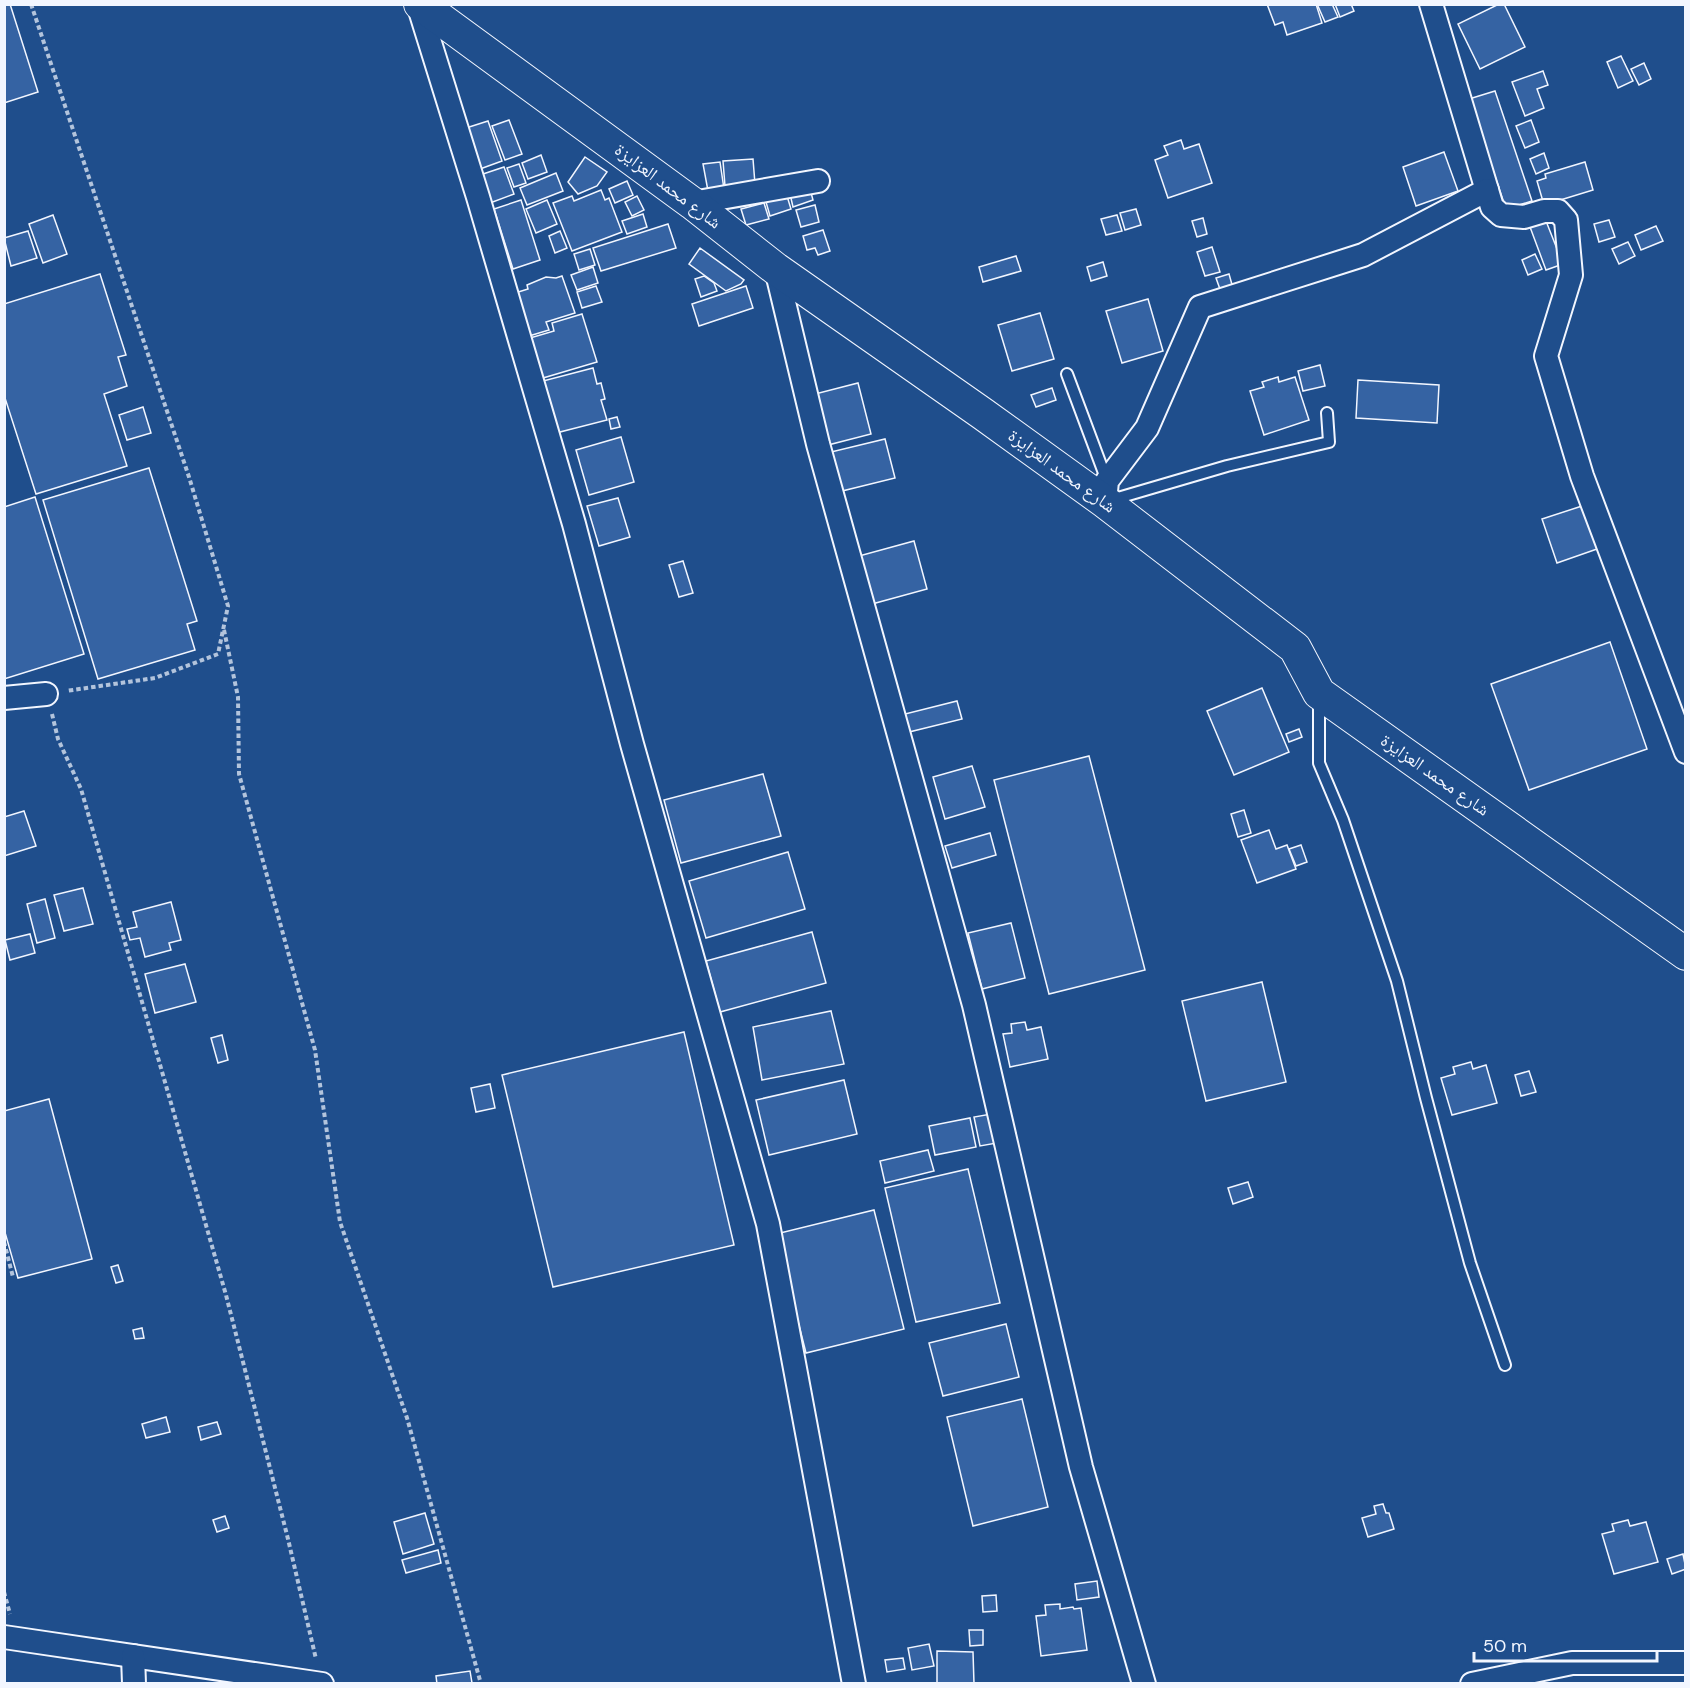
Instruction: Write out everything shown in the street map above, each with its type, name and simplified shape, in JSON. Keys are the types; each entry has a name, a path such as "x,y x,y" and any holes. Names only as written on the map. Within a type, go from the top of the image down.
{"main road":[{"name":"شارع محمد العزايزة","path":"419,4 692,202 776,269 1106,492 1296,648 1319,693 1686,954"}],"street":[{"path":"419,4 574,524 635,755 768,1224 854,1683"},
{"path":"1431,4 1492,207 1501,215 1524,217 1544,211 1558,211 1566,220 1571,274 1546,356 1582,476 1686,752"},
{"path":"692,202 818,181"},
{"path":"1106,492 1147,428 1200,307 1363,255 1487,190"},
{"path":"776,269 818,444 974,1005 1081,1467 1144,1683"},
{"path":"4,698 46,694"},
{"path":"4,1637 322,1683"},
{"path":"133,1656 134,1683"},
{"path":"1472,1683 1572,1663 1686,1663"}],"lane":[{"path":"1067,374 1106,492 1329,442 1327,413"},
{"path":"1319,693 1319,763 1343,820 1397,981 1470,1263 1505,1365"}],"path":[{"path":"31,4 189,477 228,606 218,654 155,678 46,694 58,739 81,789 226,1295 322,1683"},
{"path":"224,626 238,697 239,774 315,1050 340,1222 407,1418 481,1683"},
{"path":"4,1242 14,1277"}],"building":[{"path":"4,4 10,4 38,92 4,103"},
{"path":"1267,4 1316,4 1322,23 1287,35 1283,22 1275,25"},
{"path":"1317,4 1332,4 1338,17 1325,22"},
{"path":"1335,4 1351,4 1354,11 1340,17"},
{"path":"1499,4 1504,4 1525,47 1480,69 1458,24"},
{"path":"1621,56 1633,81 1618,88 1607,62"},
{"path":"1644,63 1651,79 1639,85 1631,69"},
{"path":"1543,71 1548,85 1537,89 1544,108 1525,116 1512,82"},
{"path":"1495,91 1532,201 1506,209 1469,99"},
{"path":"509,120 522,154 505,160 492,126"},
{"path":"1531,120 1539,142 1525,148 1516,126"},
{"path":"488,121 502,161 480,169 466,128"},
{"path":"1181,140 1184,149 1199,144 1212,183 1168,198 1155,160 1168,155 1164,146"},
{"path":"1444,152 1458,191 1416,206 1403,167"},
{"path":"1544,153 1549,168 1536,174 1530,159"},
{"path":"541,155 547,172 528,179 522,163"},
{"path":"585,157 607,172 597,186 578,194 568,182"},
{"path":"753,159 755,184 725,186 723,161"},
{"path":"720,162 724,189 708,191 703,164"},
{"path":"1585,162 1593,190 1544,205 1537,181 1546,178 1545,174"},
{"path":"519,164 526,183 514,187 507,168"},
{"path":"504,167 514,194 490,203 480,175"},
{"path":"556,173 563,191 527,205 520,188"},
{"path":"627,181 633,195 615,203 609,189"},
{"path":"810,189 813,200 793,207 790,194"},
{"path":"601,190 605,200 609,198 622,232 572,251 553,203 572,196 574,201"},
{"path":"637,196 644,210 632,216 625,202"},
{"path":"787,196 791,209 770,216 766,202"},
{"path":"521,200 540,260 513,269 494,209"},
{"path":"547,200 557,224 536,233 526,209"},
{"path":"764,203 769,219 746,225 741,209"},
{"path":"815,205 819,222 801,227 796,210"},
{"path":"1136,209 1141,225 1125,230 1120,213"},
{"path":"643,214 647,227 627,234 622,221"},
{"path":"53,215 67,254 43,263 29,224"},
{"path":"1117,215 1122,231 1106,235 1101,219"},
{"path":"1203,218 1207,234 1197,237 1192,221"},
{"path":"1609,220 1615,237 1599,242 1594,224"},
{"path":"1546,221 1563,264 1546,270 1530,227"},
{"path":"668,224 676,248 601,271 593,248"},
{"path":"1656,226 1663,241 1641,250 1635,235"},
{"path":"823,230 830,251 818,255 815,248 807,250 803,236"},
{"path":"28,231 37,258 11,266 4,238"},
{"path":"560,231 567,248 555,253 549,236"},
{"path":"1628,242 1635,256 1619,264 1612,249"},
{"path":"1212,247 1220,272 1205,276 1197,252"},
{"path":"700,248 744,280 741,284 726,291 689,264"},
{"path":"590,249 595,265 579,270 574,254"},
{"path":"1535,254 1542,269 1528,275 1522,260"},
{"path":"1016,256 1021,271 983,282 979,267"},
{"path":"1103,262 1107,276 1091,281 1087,267"},
{"path":"593,267 598,283 577,290 571,275"},
{"path":"100,274 126,355 118,357 127,386 104,394 127,466 36,494 4,395 4,304"},
{"path":"1229,274 1233,288 1221,292 1216,278"},
{"path":"562,276 575,313 546,322 549,330 529,336 515,293 528,289 527,285 546,277"},
{"path":"704,276 714,283 717,291 701,297 695,279"},
{"path":"596,286 602,302 582,308 577,292"},
{"path":"746,286 753,308 699,326 692,304"},
{"path":"1148,299 1163,351 1122,363 1106,311"},
{"path":"1040,313 1054,359 1012,371 998,325"},
{"path":"582,314 597,362 543,378 530,338 554,331 552,323"},
{"path":"1320,365 1325,386 1303,391 1298,371"},
{"path":"593,368 597,384 601,383 605,399 601,400 607,420 556,433 543,381"},
{"path":"1278,377 1279,382 1295,377 1309,420 1264,435 1250,391 1264,387 1262,382"},
{"path":"1358,380 1439,385 1437,423 1356,418"},
{"path":"858,383 871,434 828,445 815,394"},
{"path":"1052,388 1056,400 1036,407 1031,395"},
{"path":"143,407 151,433 127,440 119,415"},
{"path":"617,417 620,427 611,429 609,419"},
{"path":"621,437 634,482 589,495 576,450"},
{"path":"885,439 895,478 842,491 831,452"},
{"path":"149,468 197,621 187,624 195,650 98,679 43,500"},
{"path":"35,497 84,654 4,679 4,507"},
{"path":"618,498 630,537 599,546 587,506"},
{"path":"1582,506 1597,549 1557,563 1542,519"},
{"path":"914,541 927,589 872,604 859,556"},
{"path":"683,561 693,593 679,597 669,565"},
{"path":"1610,642 1647,749 1529,790 1491,684"},
{"path":"1262,688 1289,752 1234,775 1207,711"},
{"path":"957,701 962,719 905,733 901,715"},
{"path":"1299,729 1302,737 1289,742 1286,734"},
{"path":"1089,756 1145,970 1049,994 994,780"},
{"path":"972,766 985,807 945,819 933,777"},
{"path":"763,774 781,836 681,863 664,800"},
{"path":"1244,810 1251,833 1238,837 1231,814"},
{"path":"24,811 36,846 4,856 4,817"},
{"path":"1269,830 1276,849 1287,845 1296,869 1257,883 1241,840"},
{"path":"990,833 996,855 952,868 945,846"},
{"path":"1301,845 1307,862 1296,866 1289,849"},
{"path":"788,852 805,909 706,938 689,881"},
{"path":"83,888 93,924 64,931 54,895"},
{"path":"45,899 55,938 37,943 27,904"},
{"path":"171,902 181,940 169,943 171,950 145,957 140,938 130,940 127,929 137,927 133,912"},
{"path":"1011,923 1025,978 982,989 968,933"},
{"path":"812,932 826,983 720,1012 706,961"},
{"path":"30,934 35,953 10,960 5,940"},
{"path":"185,964 196,1002 155,1013 145,974"},
{"path":"1262,982 1286,1082 1206,1101 1182,1001"},
{"path":"831,1011 844,1064 762,1080 753,1027"},
{"path":"1025,1022 1027,1030 1041,1027 1048,1059 1010,1067 1003,1034 1012,1033 1011,1024"},
{"path":"684,1032 734,1245 553,1287 502,1075"},
{"path":"222,1035 228,1060 218,1063 211,1038"},
{"path":"1471,1062 1473,1069 1486,1065 1497,1103 1452,1115 1441,1078 1455,1074 1453,1067"},
{"path":"1529,1071 1536,1092 1521,1096 1515,1075"},
{"path":"844,1080 857,1134 769,1155 756,1100"},
{"path":"490,1084 495,1108 476,1112 471,1088"},
{"path":"49,1099 92,1259 18,1278 4,1229 4,1111"},
{"path":"991,1114 997,1143 980,1146 974,1117"},
{"path":"970,1118 976,1147 935,1155 929,1126"},
{"path":"928,1150 934,1171 885,1183 880,1161"},
{"path":"968,1169 1000,1303 916,1322 885,1188"},
{"path":"1248,1182 1253,1197 1233,1204 1228,1188"},
{"path":"874,1210 904,1329 806,1353 776,1234"},
{"path":"118,1265 123,1281 116,1283 111,1267"},
{"path":"1006,1324 1019,1377 943,1396 929,1343"},
{"path":"142,1328 144,1338 135,1339 133,1330"},
{"path":"1022,1399 1048,1507 973,1526 947,1417"},
{"path":"166,1417 170,1432 146,1438 142,1424"},
{"path":"217,1422 221,1434 201,1440 198,1427"},
{"path":"1383,1504 1386,1513 1389,1513 1394,1529 1368,1537 1362,1518 1376,1514 1374,1506"},
{"path":"425,1513 434,1544 403,1554 394,1522"},
{"path":"225,1516 229,1528 217,1532 213,1520"},
{"path":"1628,1520 1630,1526 1646,1522 1658,1562 1614,1574 1602,1534 1614,1531 1612,1524"},
{"path":"438,1550 441,1563 406,1573 402,1560"},
{"path":"1683,1554 1686,1569 1672,1574 1667,1559"},
{"path":"1097,1581 1099,1597 1077,1600 1075,1584"},
{"path":"996,1595 997,1611 983,1612 982,1596"},
{"path":"1060,1604 1060,1609 1081,1608 1087,1650 1041,1656 1036,1616 1046,1615 1045,1605"},
{"path":"969,1630 983,1630 983,1645 970,1646"},
{"path":"929,1644 934,1666 912,1670 908,1648"},
{"path":"937,1651 973,1652 974,1684 937,1684"},
{"path":"903,1658 905,1669 887,1672 885,1660"},
{"path":"470,1671 472,1683 437,1684 436,1676"}]}
